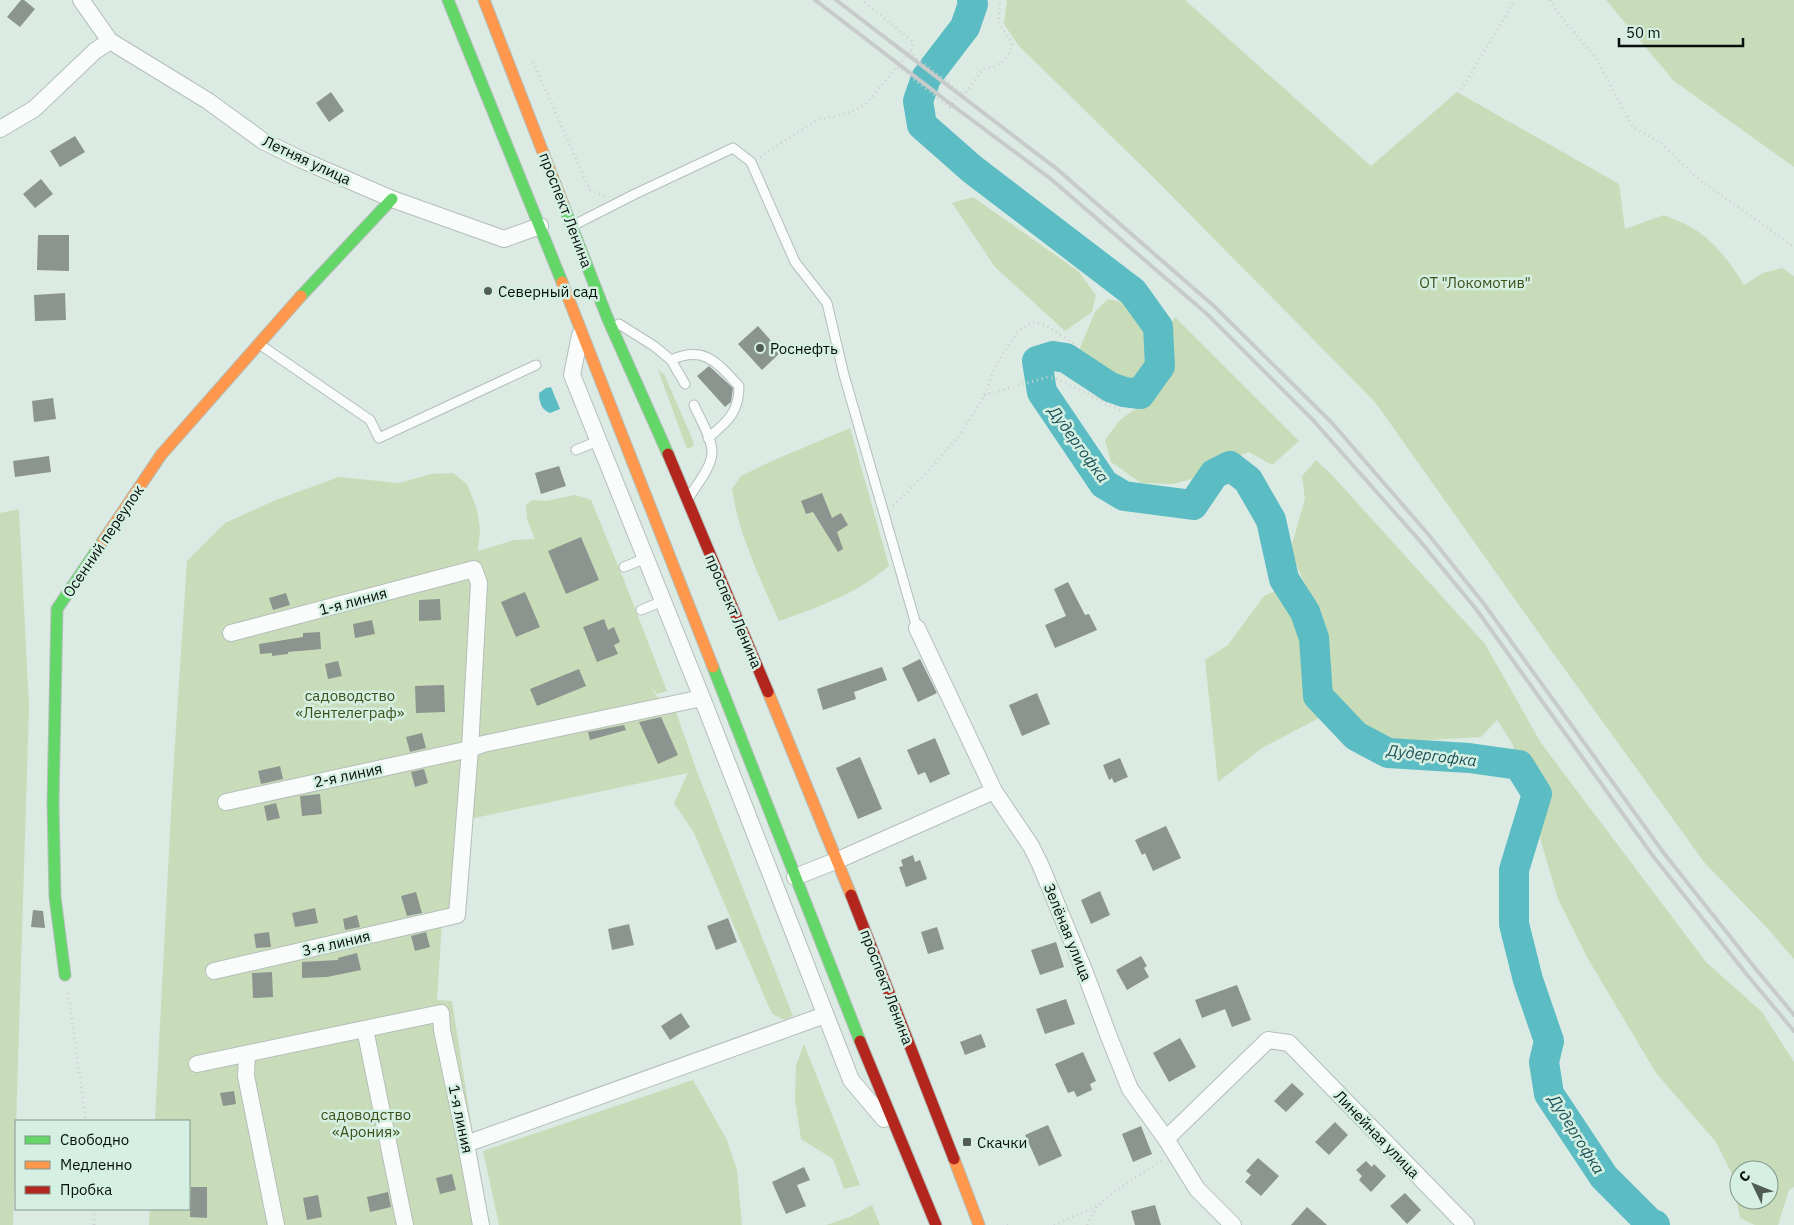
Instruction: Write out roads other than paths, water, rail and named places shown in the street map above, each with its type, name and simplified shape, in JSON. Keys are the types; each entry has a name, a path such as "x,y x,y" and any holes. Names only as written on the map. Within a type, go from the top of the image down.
{"main road":[{"name":"проспект Ленина","path":"448,0 540,226 896,1132 936,1225"},
{"name":"проспект Ленина","path":"484,0 607,317 688,500 838,860 979,1225"},
{"name":"Осенний переулок","path":"65,974 55,897 53,812 57,609 161,455 258,344 392,199"}],"street":[{"name":"Летняя улица","path":"81,0 110,41 208,101 263,141 392,199 504,239 540,226"},
{"path":"0,129 34,109 95,51 110,41"},
{"path":"581,330 572,375 702,698 851,1080 896,1132"},
{"name":"1-я линия","path":"231,633 474,569 479,583 470,749"},
{"name":"Зелёная улица","path":"917,628 994,791 1031,846 1040,864 1130,1089 1170,1145 1197,1188 1233,1225"},
{"name":"2-я линия","path":"226,802 470,749 483,744 702,698"},
{"name":"3-я линия","path":"214,970 457,915 470,749"},
{"path":"795,877 994,791"},
{"name":"1-я линия","path":"365,1029 441,1013 442,1030 481,1225"},
{"path":"466,1144 825,1016"},
{"path":"197,1064 365,1029 405,1225"},
{"name":"Линейная улица","path":"1170,1145 1268,1040 1289,1043 1466,1225"},
{"path":"247,1054 246,1076 276,1225"}],"lane":[{"path":"573,226 733,148 751,162 795,262 827,303 844,374 917,628"},
{"path":"607,317 654,346 671,360 685,384"},
{"path":"258,344 370,420 379,438 536,365"},
{"path":"671,360 683,354 702,354 717,362 739,386 739,401 727,422 708,438"},
{"path":"688,500 707,467 712,454 708,438 694,405"},
{"path":"576,450 598,441"},
{"path":"624,567 646,558"},
{"path":"641,610 663,601"}],"water":[{"path":"551,387 560,409 550,413 544,410 541,405 539,393"}],"waterway":[{"name":"Дудергофка","path":"972,0 973,4 965,27 926,78 918,101 922,125 972,169 1133,292 1158,327 1160,366 1140,394 1124,392 1110,387 1066,358 1053,356 1037,361 1042,392 1104,484 1124,496 1193,505 1214,474 1230,466 1248,480 1271,520 1284,579 1305,612 1314,638 1318,696 1356,736 1388,753 1469,758 1519,765 1537,794 1514,870 1514,924 1528,980 1549,1041 1544,1062 1549,1094 1604,1177 1650,1223 1655,1225"}],"railway":[{"path":"815,0 1051,179 1207,314 1312,419 1420,541 1476,609 1653,856 1794,1031"},
{"path":"836,0 1057,169 1215,307 1332,423 1428,534 1484,604 1663,852 1794,1015"}],"place":[{"name":"Северный сад","path":"488,291"},
{"name":"Роснефть","path":"760,348"},
{"name":"Скачки","path":"967,1142"}],"park label":[{"name":"ОТ \"Локомотив\"","path":"1475,282"},
{"name":"садоводство «Лентелеграф»","path":"350,704"},
{"name":"садоводство «Арония»","path":"366,1122"}]}
